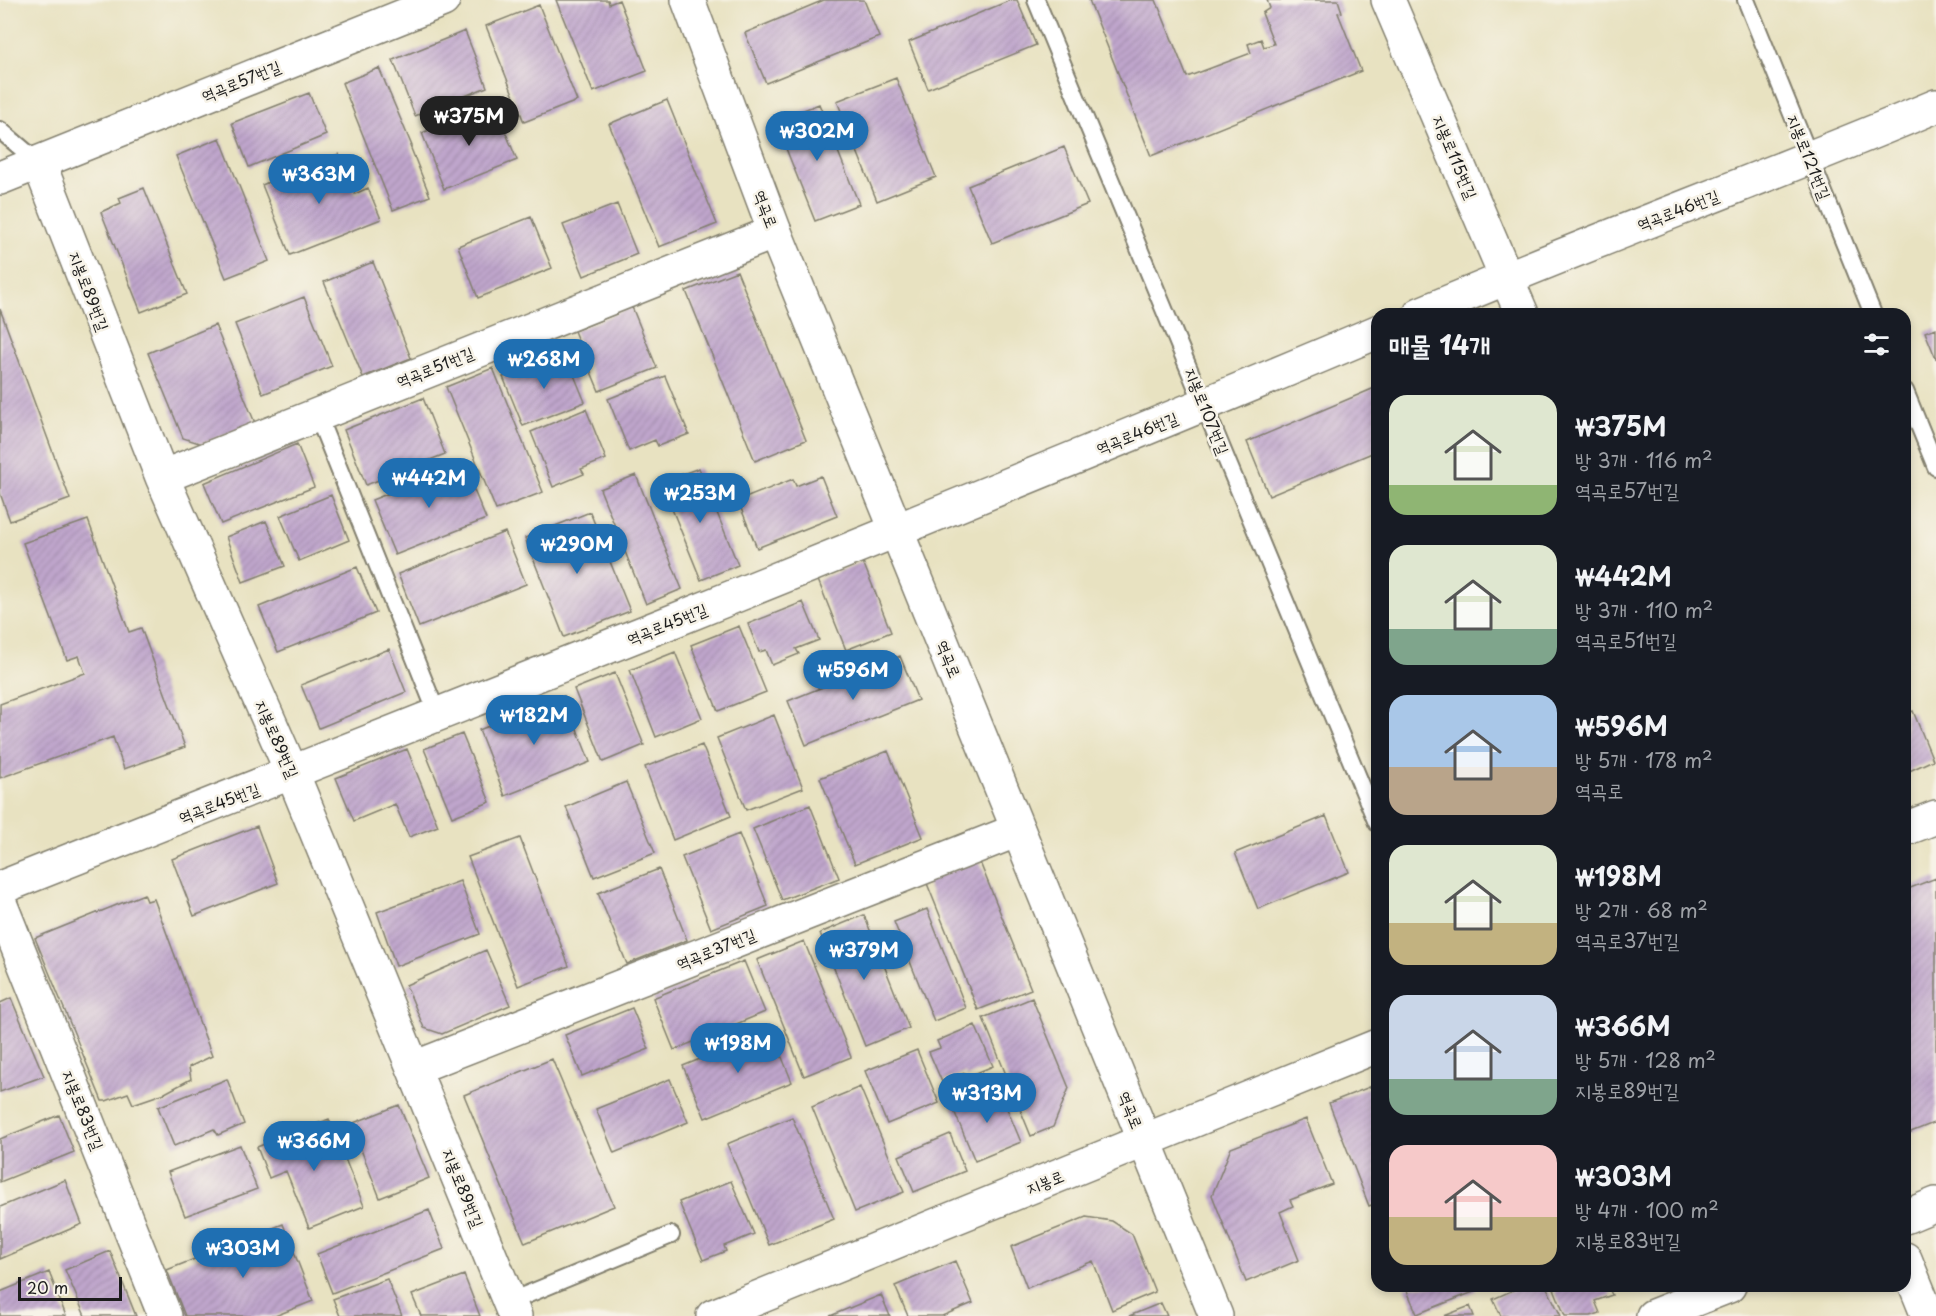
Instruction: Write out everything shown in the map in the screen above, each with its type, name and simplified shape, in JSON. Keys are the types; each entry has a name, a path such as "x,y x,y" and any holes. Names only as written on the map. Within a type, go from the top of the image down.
{"street":[{"name":"역곡로57번길","path":"0,178 443,0"},
{"name":"역곡로","path":"688,0 775,232 1216,1316"},
{"name":"지봉로115번길","path":"1388,0 1520,308"},
{"name":"역곡로46번길","path":"1434,308 1507,277 1810,159 1936,106"},
{"name":"지봉로89번길","path":"39,162 162,477 293,775 512,1309"},
{"name":"역곡로51번길","path":"162,477 775,232"},
{"name":"역곡로46번길","path":"897,531 1371,335"},
{"name":"역곡로45번길","path":"0,888 293,775 897,531"},
{"path":"1911,827 1936,817"},
{"name":"역곡로37번길","path":"414,1068 1018,830"},
{"name":"지봉로83번길","path":"0,903 165,1316"},
{"name":"지봉로","path":"713,1316 1371,1048"},
{"path":"1911,1214 1936,1204"},
{"path":"1911,1274 1928,1316"},
{"path":"1653,1316 1714,1292"}],"lane":[{"name":"지봉로107번길","path":"1036,0 1371,809"},
{"name":"지봉로121번길","path":"1746,0 1871,308"},
{"path":"0,129 39,162"},
{"path":"1911,406 1936,467"},
{"path":"317,414 438,716"},
{"path":"512,1309 671,1235"}],"building":[{"path":"556,0 608,0 609,4 619,0 647,71 593,92"},
{"path":"824,0 864,0 879,37 766,83 745,33"},
{"path":"1011,0 1017,0 1036,45 928,89 909,42"},
{"path":"1089,0 1156,0 1187,77 1251,53 1248,44 1261,39 1264,47 1274,44 1262,13 1270,8 1267,0 1338,0 1342,12 1338,13 1361,71 1151,156"},
{"path":"539,5 577,101 524,122 486,26"},
{"path":"465,31 487,87 415,116 393,60"},
{"path":"379,68 430,196 393,210 342,83"},
{"path":"896,78 936,177 877,201 837,101"},
{"path":"309,93 326,135 249,167 232,123"},
{"path":"667,100 717,224 659,247 609,124"},
{"path":"494,104 517,160 444,189 422,133"},
{"path":"819,104 859,204 815,221 775,121"},
{"path":"220,138 269,261 226,278 176,156"},
{"path":"1064,147 1088,204 992,243 968,186"},
{"path":"339,154 355,194 368,188 381,219 290,255 262,185 293,172 298,183 310,178 306,167"},
{"path":"144,188 187,294 141,312 101,212 121,203 119,198"},
{"path":"617,204 637,254 584,276 563,225"},
{"path":"531,217 552,268 478,298 458,246"},
{"path":"373,262 411,358 363,377 324,282"},
{"path":"737,271 806,440 755,461 686,291"},
{"path":"304,297 332,366 263,394 235,324"},
{"path":"632,307 657,368 599,391 574,331"},
{"path":"0,309 70,499 10,521 0,493"},
{"path":"215,325 255,423 202,444 183,438 148,353"},
{"path":"1936,328 1936,359 1925,332"},
{"path":"565,353 585,402 523,426 503,377"},
{"path":"493,368 543,492 496,510 446,387"},
{"path":"665,376 689,434 658,446 655,440 629,451 608,399"},
{"path":"1371,390 1371,454 1269,496 1247,442"},
{"path":"423,398 445,454 366,485 344,430"},
{"path":"586,409 606,459 581,469 584,474 553,487 531,432"},
{"path":"297,444 314,487 221,524 204,483"},
{"path":"463,464 486,519 395,555 372,500"},
{"path":"699,468 738,565 701,580 661,482"},
{"path":"636,475 682,589 646,604 600,489"},
{"path":"821,476 837,516 757,548 738,501 793,479 796,486"},
{"path":"331,495 349,540 299,561 280,516"},
{"path":"590,512 630,611 564,637 525,538"},
{"path":"88,520 129,632 141,628 185,747 124,769 113,737 0,778 0,704 85,673 79,656 67,660 23,543"},
{"path":"266,521 285,566 243,582 226,537"},
{"path":"505,532 526,584 419,627 398,574"},
{"path":"863,562 891,632 846,650 818,580"},
{"path":"357,567 376,613 278,652 259,607"},
{"path":"803,602 819,640 796,649 799,654 772,665 766,650 759,652 748,624"},
{"path":"739,626 766,692 718,711 691,645"},
{"path":"389,649 406,692 319,728 301,685"},
{"path":"675,652 702,718 656,737 630,670"},
{"path":"900,656 918,700 806,745 788,701"},
{"path":"615,673 644,745 603,762 574,689"},
{"path":"564,696 590,762 505,796 479,730"},
{"path":"1913,711 1933,760 1911,770 1911,712"},
{"path":"774,715 803,788 746,810 717,738"},
{"path":"462,734 490,802 452,817 424,749"},
{"path":"702,745 731,816 673,840 645,767"},
{"path":"407,749 438,826 409,837 395,804 354,821 336,778"},
{"path":"888,751 923,837 855,864 820,778"},
{"path":"626,782 655,853 594,877 566,807"},
{"path":"810,805 839,878 782,900 753,829"},
{"path":"1326,816 1349,872 1258,909 1235,853"},
{"path":"257,826 278,883 194,916 172,859"},
{"path":"739,834 768,906 711,929 682,857"},
{"path":"520,838 569,966 518,986 468,857"},
{"path":"979,860 1031,989 978,1010 926,881"},
{"path":"659,869 687,940 627,964 598,893"},
{"path":"1936,878 1936,1122 1911,1132 1911,888"},
{"path":"460,881 480,934 396,966 377,912"},
{"path":"144,894 147,901 154,899 212,1056 189,1067 191,1079 165,1093 133,1104 128,1093 102,1101 35,938"},
{"path":"927,909 966,1008 934,1021 894,922"},
{"path":"864,915 909,1028 865,1046 820,933"},
{"path":"804,941 851,1057 804,1076 757,960"},
{"path":"486,950 510,1005 442,1034 424,1028 406,985"},
{"path":"744,961 765,1012 674,1050 653,998"},
{"path":"11,998 44,1076 0,1092 0,1003"},
{"path":"1032,998 1069,1088 1053,1127 1031,1136 983,1018"},
{"path":"632,1008 649,1049 582,1076 565,1035"},
{"path":"975,1025 993,1066 967,1077 965,1073 942,1082 929,1052 940,1048 937,1041"},
{"path":"771,1030 792,1082 705,1118 683,1066"},
{"path":"917,1050 939,1103 887,1124 865,1071"},
{"path":"552,1059 614,1206 525,1243 464,1095"},
{"path":"227,1079 244,1124 218,1135 214,1129 174,1146 158,1107"},
{"path":"670,1079 688,1122 614,1153 596,1109"},
{"path":"1371,1086 1371,1205 1369,1206 1329,1103"},
{"path":"860,1087 904,1192 855,1212 812,1107"},
{"path":"998,1087 1021,1142 975,1161 952,1106"},
{"path":"399,1105 429,1178 380,1198 351,1124"},
{"path":"59,1115 74,1152 0,1182 0,1139"},
{"path":"792,1117 834,1219 769,1245 727,1144"},
{"path":"329,1119 364,1206 309,1228 286,1171 269,1178 257,1147"},
{"path":"1306,1119 1332,1184 1290,1200 1293,1206 1280,1212 1299,1260 1246,1282 1212,1195 1231,1148"},
{"path":"950,1134 965,1171 914,1192 899,1156"},
{"path":"240,1145 257,1189 185,1216 168,1172"},
{"path":"65,1180 82,1224 0,1259 0,1207"},
{"path":"731,1181 754,1234 724,1246 726,1251 703,1260 679,1202"},
{"path":"429,1210 444,1249 332,1293 317,1254"},
{"path":"1086,1217 1112,1221 1132,1234 1155,1292 1112,1310 1093,1261 1027,1288 1011,1247"},
{"path":"283,1224 313,1301 275,1316 185,1316 167,1270"},
{"path":"110,1251 136,1316 85,1316 65,1270"},
{"path":"955,1261 973,1303 942,1316 908,1316 895,1286"},
{"path":"49,1272 66,1316 0,1316 0,1292"},
{"path":"464,1275 480,1316 421,1316 412,1295"},
{"path":"387,1279 402,1316 340,1316 333,1299"},
{"path":"1408,1292 1473,1292 1417,1314"},
{"path":"1509,1292 1549,1292 1561,1316 1501,1316 1493,1299"},
{"path":"1555,1292 1611,1292 1612,1295 1595,1301 1600,1313 1591,1316 1565,1316"},
{"path":"881,1295 890,1316 830,1316"},
{"path":"1161,1303 1167,1316 1129,1316"},
{"path":"1470,1306 1474,1316 1444,1316"}]}
